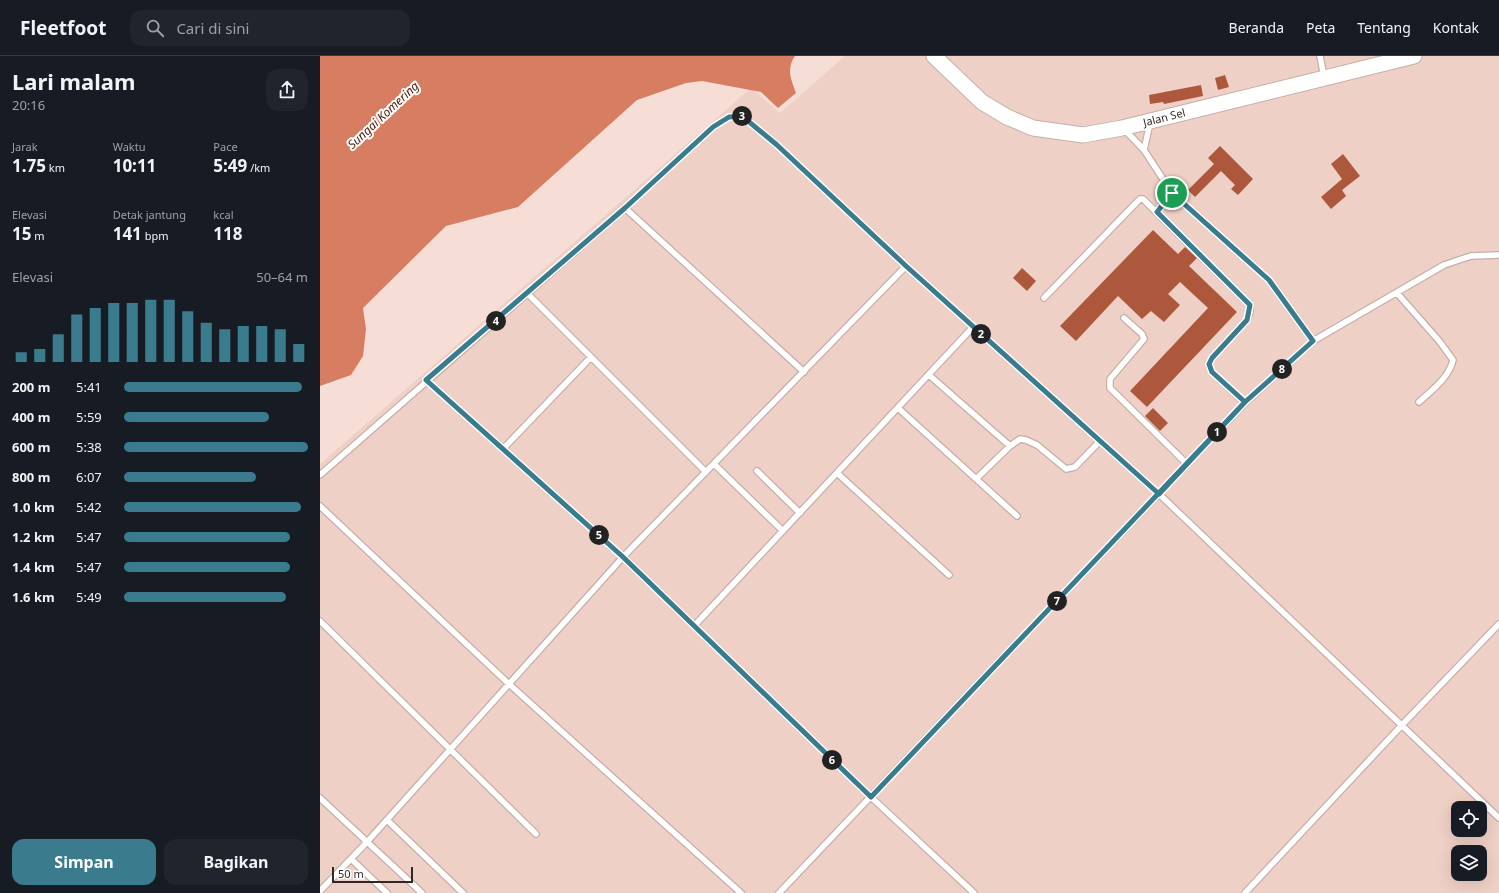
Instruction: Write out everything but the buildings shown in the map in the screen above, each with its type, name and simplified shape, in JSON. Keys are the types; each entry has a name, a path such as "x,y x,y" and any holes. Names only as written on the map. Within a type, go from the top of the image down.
{"street":[{"name":"Jalan Sel","path":"934,56 982,102 1007,117 1033,128 1083,135 1122,128 1414,56"}],"lane":[{"path":"1320,56 1324,78"},
{"path":"320,475 426,380 528,294 713,127 729,117 742,116 777,145 906,266 1159,494 1499,818"},
{"path":"1144,150 1150,121"},
{"path":"1122,128 1144,150 1172,193 1269,280 1313,341"},
{"path":"1157,212 1172,193"},
{"path":"1044,298 1140,199 1144,199 1250,305 1247,320 1212,358 1209,364 1212,372 1245,402"},
{"path":"625,208 804,372"},
{"path":"779,893 1245,402 1313,341 1444,265 1471,256 1499,255"},
{"path":"320,892 387,820 623,557 906,266"},
{"path":"1397,293 1440,342 1453,360 1451,368 1443,379 1419,402"},
{"path":"528,294 706,472"},
{"path":"1124,318 1142,334 1144,339 1110,379 1110,388 1187,464"},
{"path":"694,626 973,327"},
{"path":"503,448 591,357"},
{"path":"928,375 1010,446"},
{"path":"426,380 623,557 871,797 974,893"},
{"path":"898,408 1017,516"},
{"path":"976,479 1010,446 1020,440 1032,441 1066,469 1075,467 1100,441"},
{"path":"714,464 783,530"},
{"path":"757,471 800,513"},
{"path":"838,473 949,575"},
{"path":"320,506 509,684 741,893"},
{"path":"320,621 536,834"},
{"path":"1245,893 1499,624"},
{"path":"320,798 422,893"},
{"path":"387,820 463,893"},
{"path":"351,859 387,893"}],"shaded area":[{"path":"845,56 1499,56 1499,893 320,893 320,464 751,88 780,113"}],"water":[{"name":"Sungai Komering","path":"320,56 795,56 792,61 790,74 796,93 778,108 761,92 702,81 686,83 637,100 518,207 446,226 363,308 366,329 363,356 351,375 320,386"}],"route":[{"path":"1172,193 1157,212 1245,299 1250,305 1250,312 1247,320 1212,358 1209,364 1212,372 1245,402 1159,494 906,266 756,125 742,116 729,117 713,127 528,294 426,380 623,557 871,797 1159,494 1216,433 1245,402 1313,341 1269,280 1172,193"}]}
